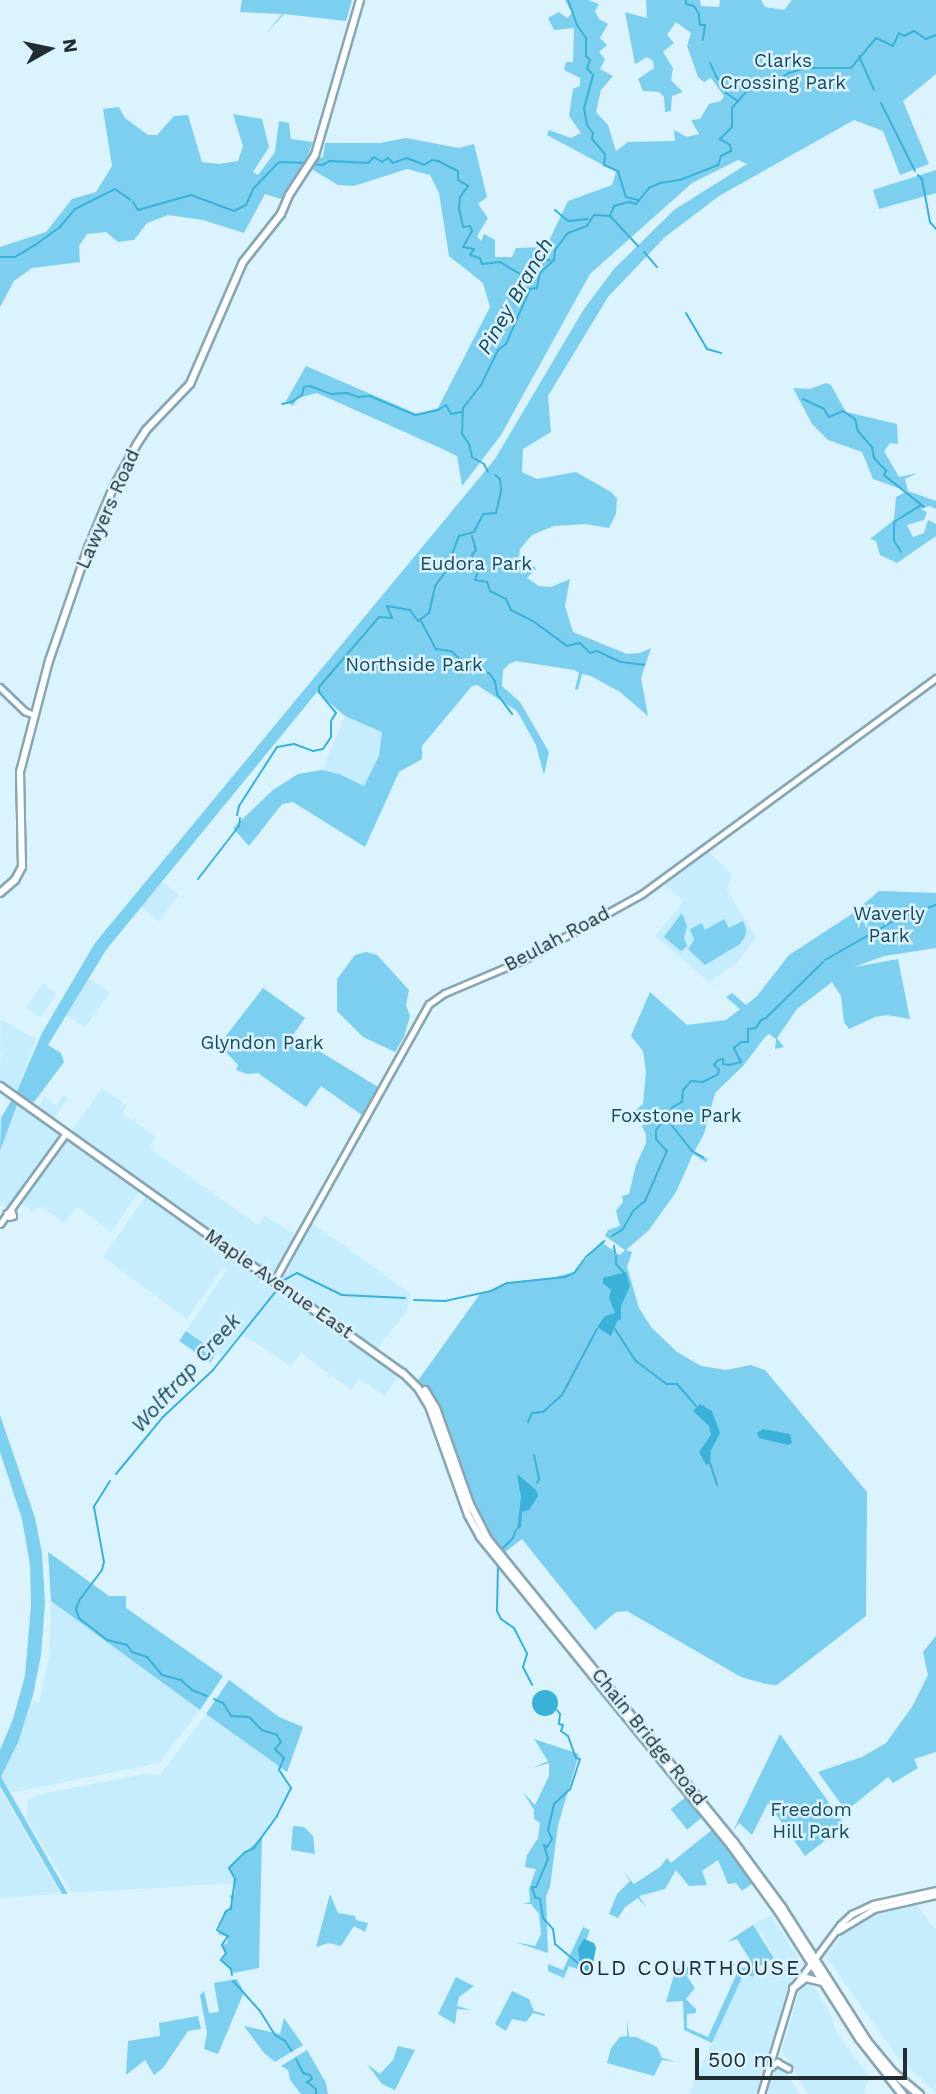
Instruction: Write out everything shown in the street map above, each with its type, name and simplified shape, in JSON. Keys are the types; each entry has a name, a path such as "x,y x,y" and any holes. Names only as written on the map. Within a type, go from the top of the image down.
{"highway":[{"path":"889,2073 904,2094"},
{"path":"889,2073 919,2094"}],"main road":[{"name":"Lawyers Road","path":"0,892 15,880 22,867 18,780 34,715 57,639 114,488 146,430 190,384 243,262 281,214 289,195 315,155 360,0"},
{"name":"Beulah Road","path":"274,1280 427,1006 445,993 514,965 621,905 681,867 936,678"},
{"path":"0,687 25,711 34,715"},
{"name":"Maple Avenue East","path":"0,1086 404,1373 429,1406 468,1515 483,1542"},
{"path":"0,1225 66,1133"},
{"name":"Chain Bridge Road","path":"404,1373 415,1380 430,1398 474,1515 488,1539 734,1842 889,2073"},
{"name":"Chain Bridge Road","path":"483,1542 731,1846 813,1960 826,1986 889,2073 913,2094"},
{"path":"899,1901 936,1890"},
{"path":"761,2094 793,1988 837,1931 859,1910 936,1895"},
{"path":"793,1988 809,1978 817,1979 826,1986"},
{"path":"768,2070 777,2062 788,2068"}],"shaded area":[{"path":"345,716 382,732 379,756 364,786 339,774 322,770"},
{"path":"709,852 732,875 727,890 756,938 736,964 710,981 721,992 655,936 684,901 665,885"},
{"path":"161,881 179,895 159,921 141,907"},
{"path":"88,977 110,993 85,1028 63,1012"},
{"path":"43,984 57,994 40,1017 26,1007"},
{"path":"1,1019 36,1040 16,1091 0,1080 0,1060 3,1054 0,1052"},
{"path":"102,1088 127,1106 122,1113 156,1137 149,1148 258,1225 265,1216 301,1238 312,1223 411,1294 407,1311 371,1356 398,1376 385,1396 359,1379 351,1390 301,1353 291,1366 240,1333 221,1357 187,1330 227,1269 223,1267 187,1319 103,1257 146,1196 140,1191 111,1232 78,1207 64,1223 43,1207 31,1210 21,1203 41,1168 7,1208 0,1203 0,1151 17,1105 25,1101 70,1133"},
{"path":"64,1094 68,1099 54,1118 39,1106 44,1096 56,1105"},
{"path":"626,1272 630,1286 621,1306 621,1319 617,1321 611,1336 597,1327 605,1316 615,1313 609,1298 611,1290 603,1283 603,1278"},
{"path":"700,1404 712,1411 720,1433 711,1450 710,1463 706,1465 699,1452 711,1435 709,1426 693,1411"},
{"path":"763,1429 790,1434 792,1443 788,1445 759,1438 757,1433"},
{"path":"517,1474 536,1490 538,1496 529,1510 522,1512 521,1527 517,1530 521,1498"},
{"path":"51,1601 200,1710 159,1763 10,1793 1,1777 19,1739 32,1701 39,1702 49,1656"},
{"path":"545,1690 554,1694 558,1703 554,1712 545,1716 536,1712 532,1703 536,1694"},
{"path":"206,1714 281,1768 292,1790 270,1829 241,1853 234,1883 72,1893 26,1818 28,1800 37,1795 144,1774 160,1775"},
{"path":"0,1789 60,1894 0,1898"},
{"path":"915,1903 936,1930 936,2093 896,2055 826,1957 845,1931 860,1920 879,1911 904,1909"},
{"path":"771,1915 802,1964 791,1984 757,2094 689,2094 744,1972 757,1977 759,1970 776,1960 762,1933 757,1935 751,1925"},
{"path":"584,1939 594,1943 596,1948 591,1972 582,1970 580,1964 578,1948"},
{"path":"806,1981 810,1981 830,2012 837,2033 869,2076 864,2094 808,2094 782,2050 799,1992"},
{"path":"778,2064 785,2070 800,2094 767,2094"}],"green space":[{"path":"242,0 352,0 346,21 284,14 265,35 282,14 240,12"},
{"path":"565,0 588,0 599,4 595,11 599,19 608,24 600,38 607,45 599,52 605,59 600,69 613,76 601,90 596,112 608,125 616,151 628,142 675,141 674,130 687,137 699,134 691,120 700,119 709,104 721,101 724,96 711,78 704,82 698,77 687,46 691,33 676,22 667,35 674,43 663,52 673,68 671,80 683,92 672,96 671,111 665,112 664,97 659,92 643,91 638,79 654,68 653,61 647,57 635,64 625,12 647,18 646,0 700,0 701,6 719,7 720,0 761,0 765,7 784,10 792,0 936,0 936,74 903,101 929,164 900,175 883,131 854,120 719,196 665,237 608,297 548,396 551,432 523,449 522,472 537,479 576,472 617,498 616,514 609,528 585,524 554,526 532,535 520,549 518,563 524,574 534,566 536,569 527,578 539,586 551,587 570,579 565,606 573,632 627,654 640,653 651,648 641,678 648,716 620,692 591,676 582,674 578,690 575,689 579,673 574,670 516,661 503,670 502,686 520,702 549,752 544,775 536,745 517,711 477,685 472,686 422,746 422,759 399,772 365,847 293,802 282,804 249,846 233,828 273,790 298,774 322,770 339,774 364,786 379,756 382,732 345,716 317,692 106,950 48,1045 61,1053 64,1062 34,1102 25,1099 17,1105 0,1151 1,1118 17,1091 42,1033 95,943 495,459 584,309 614,269 674,210 747,164 738,160 692,183 590,274 501,435 462,486 457,456 317,393 298,398 293,406 286,401 306,366 417,414 438,408 490,307 483,283 449,256 439,193 430,175 407,169 354,186 338,185 313,170 317,159 323,157 325,143 380,143 406,138 459,148 474,144 487,197 478,204 488,218 477,236 481,241 484,234 495,240 495,257 512,257 516,248 546,247 568,201 612,185 616,172 547,135 549,130 571,138 581,133 569,116 573,89 580,86 580,78 564,70 566,62 573,62 574,28 554,30 548,18 559,12 567,18 572,13"},
{"path":"119,107 125,118 148,135 157,135 174,116 188,115 202,162 219,164 238,161 243,146 233,114 262,119 269,147 253,172 258,175 275,152 279,121 289,123 291,139 313,142 304,165 281,199 265,194 244,233 203,220 168,215 147,223 134,240 118,242 106,232 87,234 79,246 80,262 32,268 14,281 0,307 0,247 46,232 72,199 96,192 112,166 103,109"},
{"path":"936,170 936,193 879,209 873,190"},
{"path":"826,383 831,385 846,412 897,424 898,444 890,443 884,451 899,477 918,473 905,479 908,491 936,501 936,509 929,506 921,509 927,512 924,520 907,525 913,537 924,533 928,520 936,524 936,536 897,563 880,555 876,541 870,539 894,520 896,497 907,491 873,479 862,452 828,440 812,424 793,388 810,389"},
{"path":"879,891 936,893 936,948 884,956 854,967 898,959 910,1019 887,1015 875,1017 849,1029 844,1022 841,996 832,982 797,1009 777,1038 784,1047 775,1049 776,1039 769,1034 743,1066 715,1093 704,1134 694,1152 708,1159 706,1162 693,1154 676,1192 649,1230 626,1250 632,1252 627,1267 639,1308 651,1327 677,1352 701,1366 726,1370 751,1365 765,1370 867,1492 866,1616 777,1685 766,1684 741,1677 627,1611 616,1612 595,1630 522,1539 500,1556 488,1539 426,1391 417,1382 480,1294 511,1282 551,1278 575,1272 601,1242 620,1255 625,1250 605,1236 608,1230 620,1226 616,1211 623,1202 622,1196 629,1194 636,1165 646,1143 642,1126 646,1118 636,1110 643,1104 646,1072 643,1051 631,1036 650,992 687,1025 726,1020 740,1009 726,997 732,993 746,1005 757,996 789,955 852,914"},
{"path":"682,913 687,926 684,938 687,946 681,951 664,937"},
{"path":"724,919 729,928 743,921 745,937 740,944 705,965 688,949 694,940 690,929 702,923 705,930"},
{"path":"366,952 377,955 409,990 406,1005 410,1016 404,1037 395,1052 363,1037 337,1011 337,979 355,955"},
{"name":"Glyndon Park","path":"263,988 305,1018 293,1035 378,1087 362,1115 321,1086 306,1107 258,1073 247,1074 236,1070 238,1065 226,1052 225,1037"},
{"path":"186,1331 217,1353 210,1363 179,1341"},
{"path":"0,1415 35,1518 42,1553 45,1603 41,1655 33,1695 19,1740 1,1777 68,1894 62,1894 0,1786 0,1750 13,1719 25,1676 31,1605 30,1565 22,1519 0,1452"},
{"path":"48,1552 109,1596 126,1596 126,1608 223,1676 200,1710 51,1601"},
{"path":"936,1636 936,1752 914,1759 918,1768 893,1783 888,1777 846,1811 818,1772 862,1757 886,1743 912,1707 928,1675 923,1652"},
{"path":"229,1680 279,1717 303,1727 287,1772 206,1714"},
{"name":"Freedom Hill Park","path":"780,1734 845,1825 805,1856 768,1803 752,1835 739,1823 733,1831"},
{"path":"534,1739 579,1754 558,1825 550,1887 546,1896 548,1953 515,1942 535,1946 541,1934 539,1914 531,1904 523,1904 530,1902 529,1889 536,1869 525,1867 527,1855 538,1838 540,1823 534,1819 534,1810 523,1792 535,1805 549,1776 549,1763 533,1768 548,1761"},
{"path":"687,1796 703,1816 687,1829 671,1809"},
{"path":"293,1826 304,1827 313,1836 315,1854 291,1850"},
{"path":"713,1829 753,1883 742,1891 736,1883 728,1884 718,1860 702,1871 707,1885 689,1886 676,1870 665,1889 639,1896 647,1908 638,1898 625,1907 618,1918 609,1914 617,1894 630,1881 622,1870 634,1884 660,1867 667,1858 671,1863"},
{"path":"262,1836 259,1968 234,1973 222,1962 226,1953 222,1946 227,1943 228,1937 218,1934 225,1913 233,1902 229,1896 235,1894 230,1868"},
{"path":"330,1894 338,1913 355,1916 356,1920 368,1923 365,1932 354,1926 341,1946 329,1943 316,1947"},
{"path":"753,1925 774,1958 758,1967 753,1977 744,1973 712,2043 684,2030 683,2001 666,2002 676,1968 682,1970 692,1964 695,1969 686,1975 695,1988 686,1999 696,2009 696,2013 687,2014 687,2028 708,2037 739,1969 730,1963 744,1968 752,1963 737,1939 727,1942"},
{"path":"583,1927 590,1930 586,1941 596,1946 591,1974 569,1966 564,1978 548,1971 548,1964 563,1970"},
{"path":"456,1977 474,1986 459,1997 457,2006 471,2010 457,2009 455,2024 438,2014"},
{"path":"237,1979 244,1992 218,2054 204,2049 207,2033 200,1995 204,1991 209,2013 219,2012 214,1983"},
{"path":"512,1991 529,1999 534,2011 545,2014 544,2016 533,2013 526,2022 512,2019 506,2031 495,2024"},
{"path":"198,2016 201,2029 188,2031 163,2068 154,2075 145,2060 126,2075 128,2041 160,2036 159,2023"},
{"path":"284,2018 303,2045 275,2062 264,2053 244,2026 280,2034"},
{"path":"627,2021 629,2037 636,2037 657,2047 662,2058 676,2062 662,2060 654,2076 607,2063 611,2048 620,2037 627,2036"},
{"path":"398,2046 415,2050 395,2090 382,2084 367,2064 380,2074 393,2060"},
{"path":"307,2050 326,2083 328,2094 301,2094 290,2080 288,2070 281,2066"}],"waterway":[{"path":"568,0 577,25 586,38 586,56 590,60 587,68 593,75 584,108 587,125 593,133 592,139 605,154 604,165 618,171 626,197 638,200"},
{"path":"686,0 686,4 694,6 699,14 700,25 705,25 703,40"},
{"name":"Piney Branch","path":"488,472 484,464 472,457 469,444 462,434 463,408 481,385 498,350 506,344 530,289 537,288 540,273 554,260 555,250 568,233 587,226 594,215 610,216 614,206 629,202 636,204 649,188 660,183 680,180 718,165 721,156 731,151 730,145 720,139 732,127 732,108 750,87 764,89 789,73 805,68 851,68 876,38 893,46 899,33 904,36 914,31 926,39 936,35"},
{"path":"859,56 874,90"},
{"path":"710,63 717,78 725,84 726,93 738,101"},
{"path":"881,103 915,171"},
{"path":"314,164 322,165 330,161 368,163 374,157 382,162 388,158 393,163 407,158 424,165 432,160 438,161 458,171 458,180 468,186 460,197 459,208 463,227 470,226 472,231 463,247 474,249 470,255 480,258 482,264 500,262 522,275 531,272 534,261 550,260"},
{"path":"133,202 138,210 191,195 234,211 246,205 253,189 279,162 306,163"},
{"path":"918,175 922,179 930,222 936,229"},
{"path":"0,257 15,257 59,228 75,209 115,189 131,200"},
{"path":"555,210 568,221 588,219"},
{"path":"611,217 638,246"},
{"path":"644,252 657,267"},
{"path":"686,313 707,349 721,353"},
{"path":"282,404 302,395 304,387 310,386 331,394 370,396 415,415 438,410 446,405 451,414 462,412"},
{"path":"803,399 824,409 829,417 843,411 855,419 858,431 872,447 874,458 886,471 884,475 924,507"},
{"name":"Piney Branch","path":"237,815 239,806 277,747 294,744 313,751 323,749 331,737 331,721 336,713 319,692 319,687 379,617 392,618 387,606 410,610 418,621 429,613 435,586 445,572 459,536 474,532 483,514 496,513 501,492 500,479 495,475"},
{"path":"901,552 894,541 894,522 921,505"},
{"path":"472,536 476,550 472,555 474,564 480,566 475,580 487,582 490,591 506,599 511,610 533,621 567,646 580,643 590,653 597,651 621,662 644,665"},
{"path":"421,621 436,649 451,651 472,670 489,673 495,681 497,694 512,714"},
{"name":"Piney Branch","path":"198,879 239,826 240,818"},
{"name":"Wolftrap Creek","path":"898,918 936,905"},
{"name":"Wolftrap Creek","path":"825,960 895,920"},
{"name":"Wolftrap Creek","path":"612,1236 623,1229 633,1211 645,1201 667,1151 656,1139 656,1130 673,1107 682,1102 683,1090 691,1081 703,1082 718,1074 719,1069 714,1065 718,1060 723,1059 723,1064 729,1065 741,1062 734,1048 741,1042 748,1042 748,1029 756,1028 761,1020 823,962"},
{"path":"666,1118 692,1151 703,1157"},
{"name":"Wolftrap Creek","path":"414,1300 445,1301 491,1291 507,1283 565,1277 574,1273 587,1256 604,1241"},
{"path":"614,1246 615,1253"},
{"path":"616,1256 616,1264 625,1274"},
{"name":"Wolftrap Creek","path":"284,1280 297,1273 342,1295 405,1298"},
{"name":"Wolftrap Creek","path":"116,1474 163,1417 213,1370 276,1291"},
{"path":"528,1422 532,1413 543,1412 562,1395 597,1329"},
{"path":"615,1329 636,1361 667,1384 677,1384 696,1406"},
{"path":"534,1455 539,1479 537,1483"},
{"path":"710,1463 717,1485"},
{"name":"Wolftrap Creek","path":"110,1481 94,1507 104,1562 102,1570 80,1599 76,1609 79,1618 107,1640 127,1645 132,1652 147,1657 162,1675 181,1680 192,1690 207,1696"},
{"path":"501,1550 513,1538 516,1529"},
{"path":"498,1566 497,1611 501,1619 514,1628 527,1654 523,1667 532,1685"},
{"name":"Wolftrap Creek","path":"214,1699 223,1703 231,1716 249,1717 262,1730 277,1735 281,1742 275,1749 284,1758 279,1770 291,1788 277,1816 254,1848 245,1852 229,1868 235,1879 231,1909 226,1911 217,1930 228,1936 222,1945 226,1953 221,1960 231,1969 232,1975"},
{"path":"557,1710 560,1714 559,1724 563,1725 561,1731 568,1736 576,1758 580,1759 570,1789 554,1804 548,1830 552,1839 547,1847 544,1845 548,1859 536,1887 532,1887 535,1897 540,1899 543,1918 553,1929 555,1944 578,1963"},
{"name":"Wolftrap Creek","path":"233,1981 260,2011 275,2035 285,2041 292,2051"},
{"name":"Wolftrap Creek","path":"296,2059 303,2073 310,2075 312,2079 307,2082 316,2089 316,2094"}],"district":[{"name":"OLD COURTHOUSE","path":"690,1968"}],"park label":[{"name":"Clarks Crossing Park","path":"783,72"},
{"name":"Eudora Park","path":"476,564"},
{"name":"Northside Park","path":"414,665"},
{"name":"Waverly Park","path":"889,925"},
{"name":"Foxstone Park","path":"676,1116"}]}
